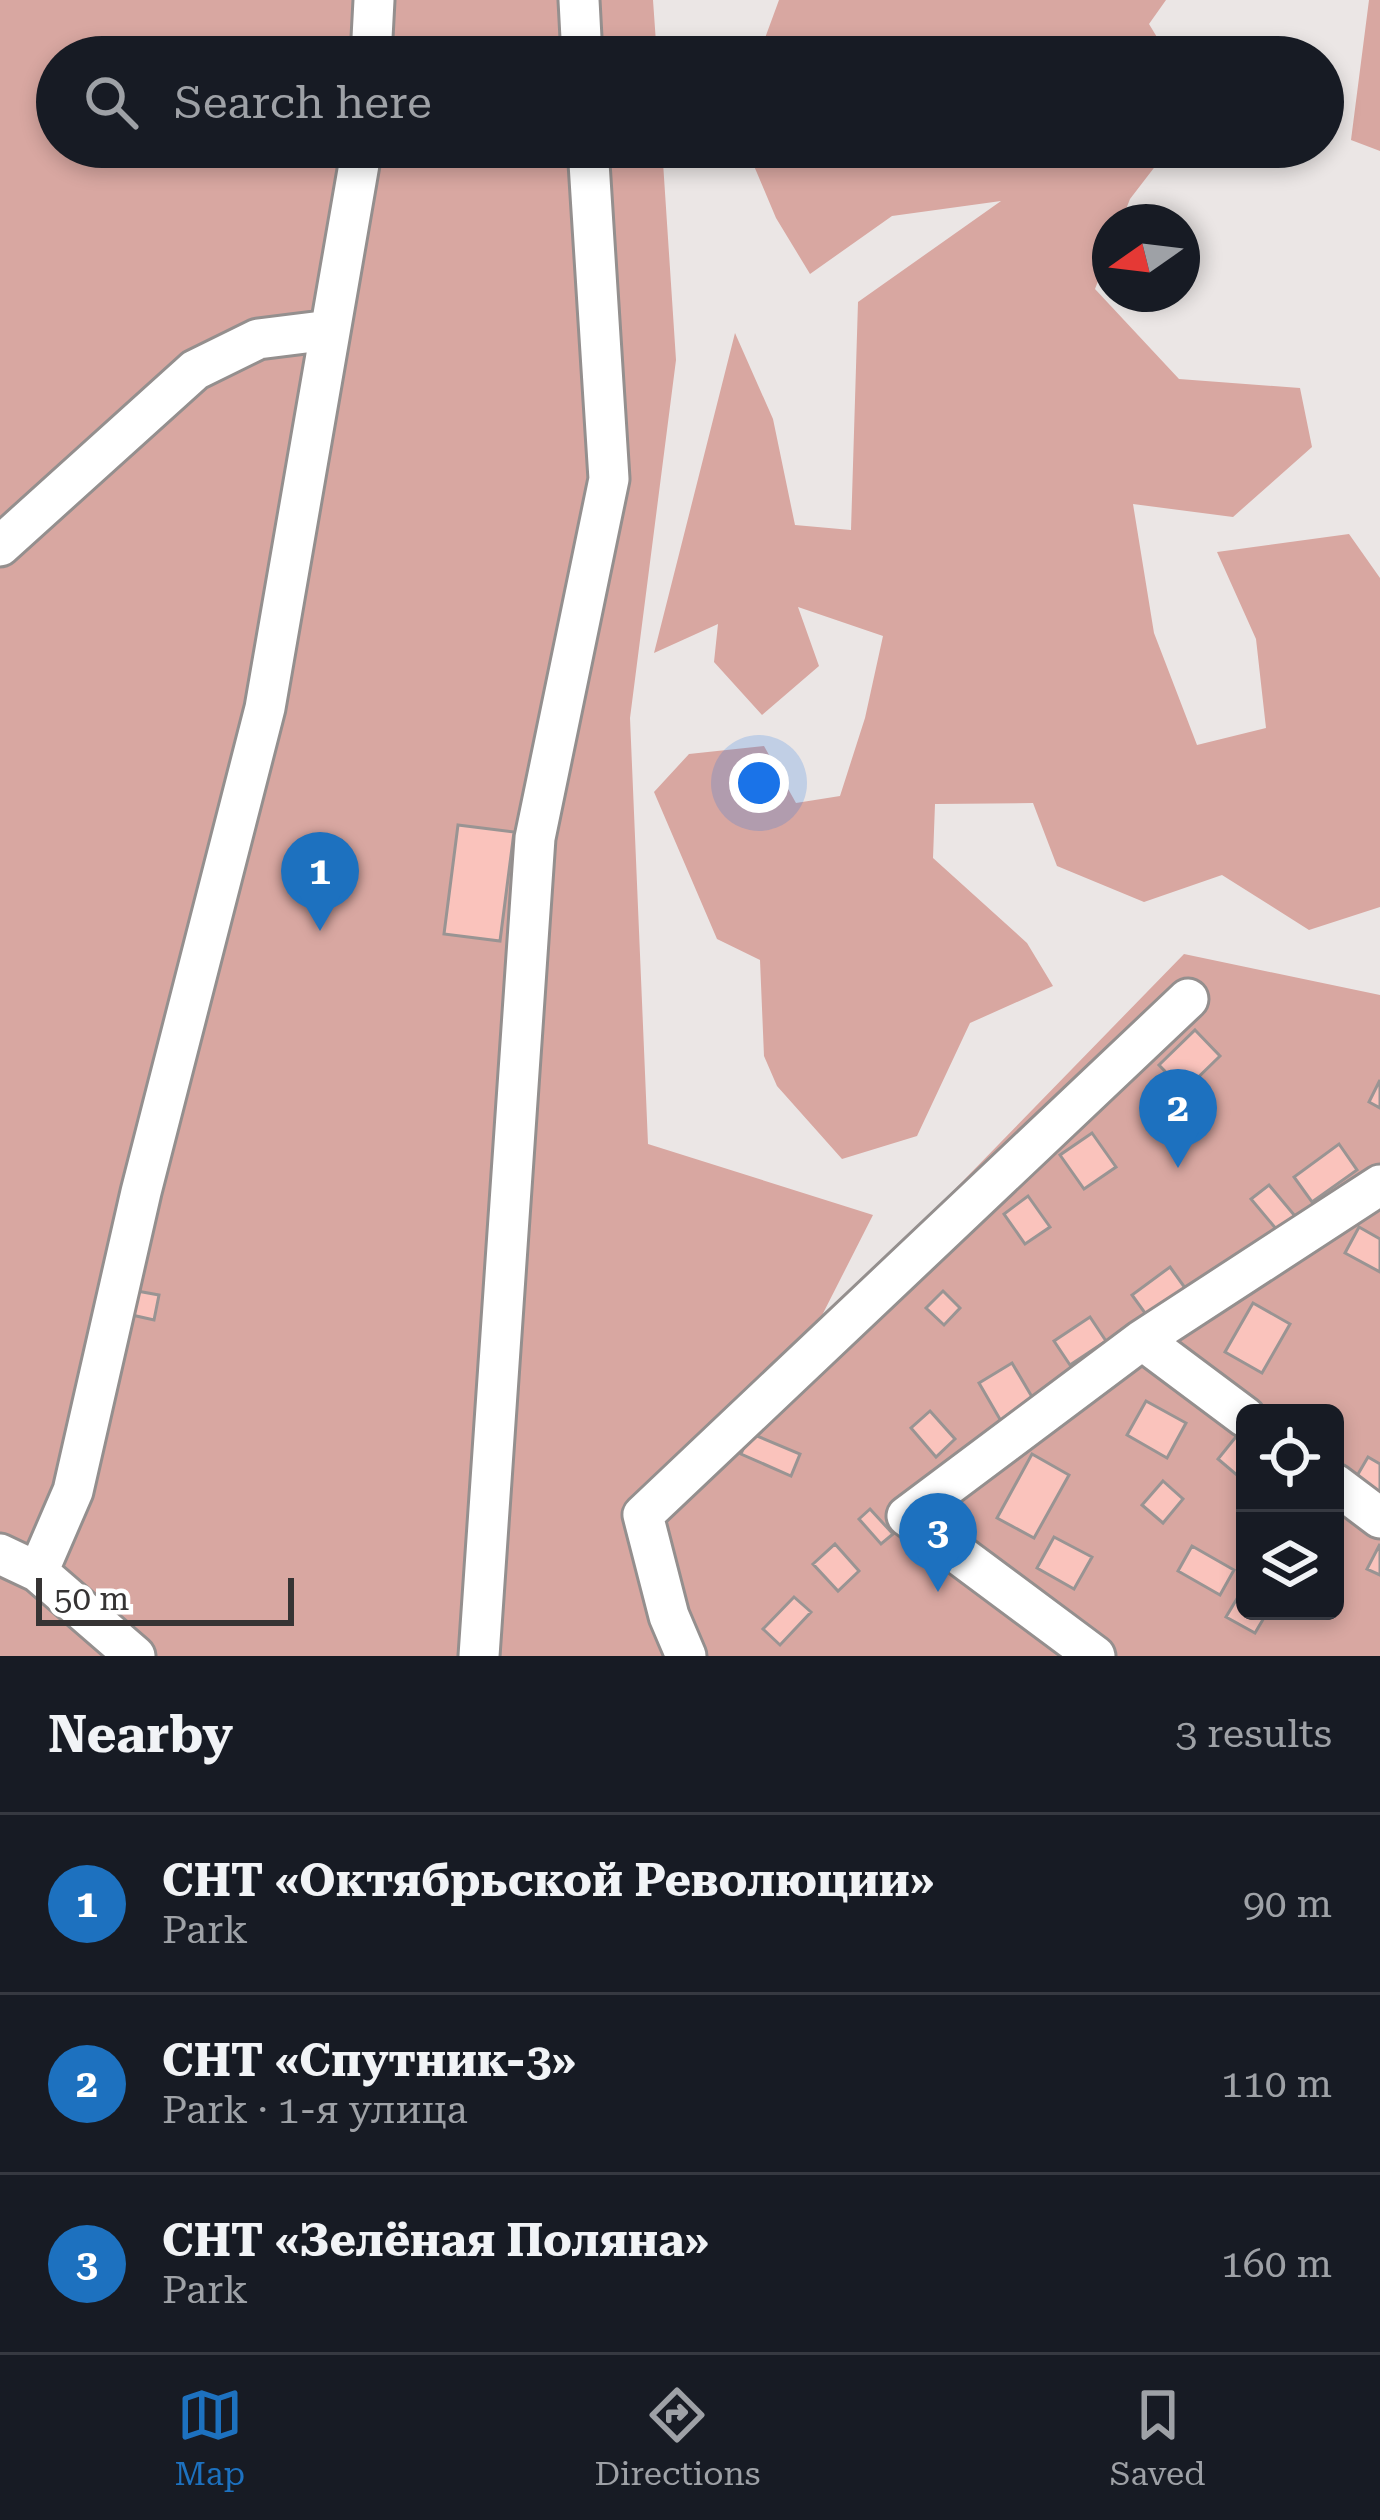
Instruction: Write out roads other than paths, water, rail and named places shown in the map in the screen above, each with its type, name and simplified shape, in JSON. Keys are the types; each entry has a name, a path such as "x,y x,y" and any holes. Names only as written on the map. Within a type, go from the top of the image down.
{"street":[{"path":"372,36 374,0"},
{"path":"579,0 581,36"},
{"path":"38,1572 73,1491 141,1192 265,708 358,168"},
{"path":"479,1656 535,838 609,479 589,168"},
{"path":"0,546 195,370 258,339 330,330"},
{"path":"686,1656 669,1616 643,1515 1188,999"},
{"path":"1095,1656 908,1516 1142,1340 1380,1185"},
{"path":"1142,1340 1236,1410"},
{"path":"1344,1491 1380,1518"},
{"path":"0,1554 38,1572 135,1656"}],"place":[{"name":"СНТ «Октябрьской Революции»","path":"320,931"},
{"name":"СНТ «Спутник-3»","path":"1178,1168"},
{"name":"СНТ «Зелёная Поляна»","path":"938,1592"}]}
